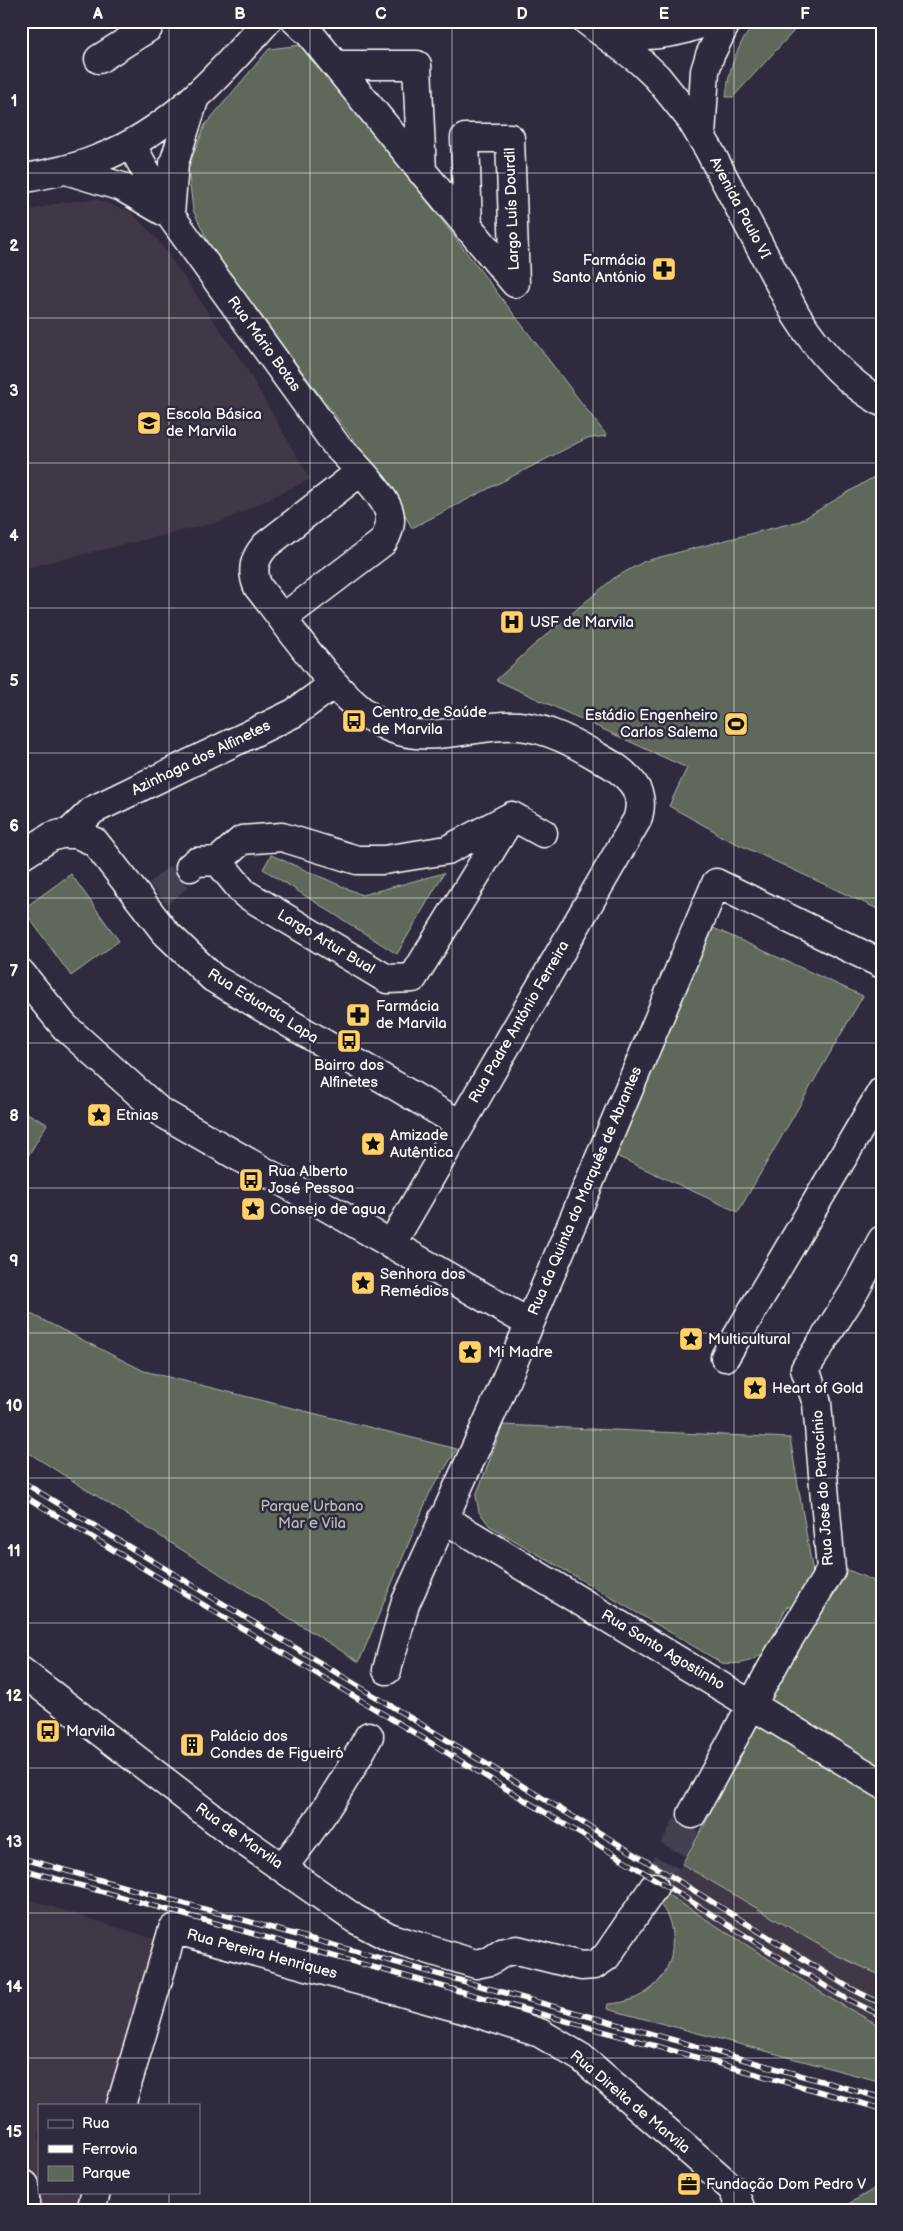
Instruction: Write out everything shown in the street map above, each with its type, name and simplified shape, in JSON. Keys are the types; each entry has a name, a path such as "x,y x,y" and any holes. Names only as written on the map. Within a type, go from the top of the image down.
{"street":[{"path":"99,59 148,28 144,21"},
{"path":"21,179 66,170 100,159 131,144 170,118 195,97 267,21"},
{"name":"Largo Luís Dourdil","path":"296,21 310,34 336,65 422,172 468,228 515,283 510,138 464,138 468,228"},
{"path":"598,29 643,36 676,32 707,21"},
{"path":"701,136 705,71 727,21"},
{"name":"Avenida Paulo VI","path":"598,29 657,77 676,100 701,136 804,328 830,362 863,390 882,402"},
{"path":"336,65 418,65 422,172"},
{"path":"170,214 174,163 195,97"},
{"name":"Rua Mário Botas","path":"131,144 170,214 336,445 386,504 390,522 388,534 383,542 283,618"},
{"name":"Rua Mário Botas","path":"66,170 122,187 170,214"},
{"path":"334,684 255,579 254,566 260,551 360,472"},
{"name":"Rua Padre António Ferreira","path":"334,684 362,712 402,732 437,735 495,726 518,726 558,735 627,774 633,781 640,797 636,820 391,1245"},
{"name":"Azinhaga dos Alfinetes","path":"69,833 93,810 294,713 334,684"},
{"path":"190,868 196,862 218,861 242,840 282,837 357,860 384,860 447,850 512,816 543,832"},
{"name":"Largo Artur Bual","path":"218,861 244,893 387,979 412,978 512,816"},
{"path":"21,856 51,838 69,833"},
{"name":"Rua Eduarda Lapa","path":"69,833 87,837 95,842 151,900 165,932 213,978 460,1124"},
{"name":"Rua da Quinta do Marquês de Abrantes","path":"387,1670 405,1604 529,1323 716,884 882,964"},
{"path":"21,973 65,1027 159,1111 529,1323"},
{"path":"725,1357 882,1091"},
{"name":"Rua José do Patrocínio","path":"692,1814 752,1704 831,1570 817,1404 805,1369 854,1292 882,1240"},
{"name":"Rua Santo Agostinho","path":"443,1518 882,1784"},
{"name":"Rua de Marvila","path":"21,1671 232,1832 284,1867 355,1920 389,1937 476,1964 490,1961 504,1952 517,1950 582,1966 594,1965 606,1956 654,1887"},
{"path":"284,1867 307,1837 369,1736"},
{"name":"Rua Pereira Henriques","path":"121,2104 173,1929 470,2011"},
{"name":"Rua Direita de Marvila","path":"470,2011 540,2033 582,2058 733,2189 741,2210"},
{"path":"21,2184 25,2184 25,2210"},
{"path":"91,2210 95,2194"}],"shaded area":[{"name":"Escola Básica de Marvila","path":"96,199 131,212 158,240 245,366 310,479 223,521 21,569 21,212 64,202"},
{"path":"682,1864 836,1954 882,1976 882,2027 833,2000 665,1893"},
{"path":"21,1897 161,1941 113,2104 38,2104 38,2194 87,2194 83,2210 21,2210"}],"green space":[{"path":"758,21 803,21 733,97 726,97 729,76 735,56 739,47"},
{"path":"301,45 313,52 607,436 585,439 412,528 390,488 216,258 193,210 188,168 205,125 269,49"},
{"name":"Estádio Engenheiro Carlos Salema","path":"882,472 882,911 716,834 716,832 669,806 687,768 496,680 533,646 614,578 645,561 800,521"},
{"path":"271,855 362,895 444,873 397,954 263,869"},
{"path":"71,874 119,941 71,976 23,909"},
{"path":"709,926 863,996 738,1212 612,1154"},
{"path":"27,1113 47,1124 28,1156 21,1152 21,1124"},
{"name":"Parque Urbano Mar e Vila","path":"21,1309 144,1371 457,1449 430,1492 359,1662 21,1448"},
{"path":"503,1425 790,1438 813,1573 797,1611 787,1606 777,1626 783,1630 771,1646 757,1657 742,1663 722,1663 490,1526 479,1512 476,1496"},
{"path":"843,1568 882,1584 882,1976 836,1955 682,1864 706,1822 740,1748"},
{"path":"665,1893 833,2000 882,2027 882,2082 607,2009 608,2004 635,1998 647,1992 664,1974 672,1949 670,1922 664,1909 658,1903"},
{"path":"882,2184 882,2210 846,2210 845,2206"}],"tunnel":[{"path":"158,894 190,867"},
{"path":"654,1887 692,1814"}],"railway":[{"path":"21,1481 674,1878 848,1987 882,2004"},
{"path":"21,1494 668,1887 841,1996 882,2016"},
{"path":"21,1858 882,2098"},
{"path":"21,1869 882,2109"}],"place":[{"name":"Farmácia Santo António","path":"664,269"},
{"name":"Escola Básica de Marvila","path":"149,423"},
{"name":"USF de Marvila","path":"512,622"},
{"name":"Centro de Saúde de Marvila","path":"354,721"},
{"name":"Estádio Engenheiro Carlos Salema","path":"736,724"},
{"name":"Farmácia de Marvila","path":"358,1015"},
{"name":"Bairro dos Alfinetes","path":"349,1041"},
{"name":"Etnias","path":"99,1115"},
{"name":"Amizade Autêntica","path":"373,1144"},
{"name":"Rua Alberto José Pessoa","path":"251,1180"},
{"name":"Consejo de agua","path":"253,1209"},
{"name":"Senhora dos Remédios","path":"363,1283"},
{"name":"Multicultural","path":"691,1339"},
{"name":"Mi Madre","path":"470,1352"},
{"name":"Heart of Gold","path":"755,1388"},
{"name":"Marvila","path":"48,1731"},
{"name":"Palácio dos Condes de Figueiró","path":"192,1745"},
{"name":"Fundação Dom Pedro V","path":"689,2184"}]}
